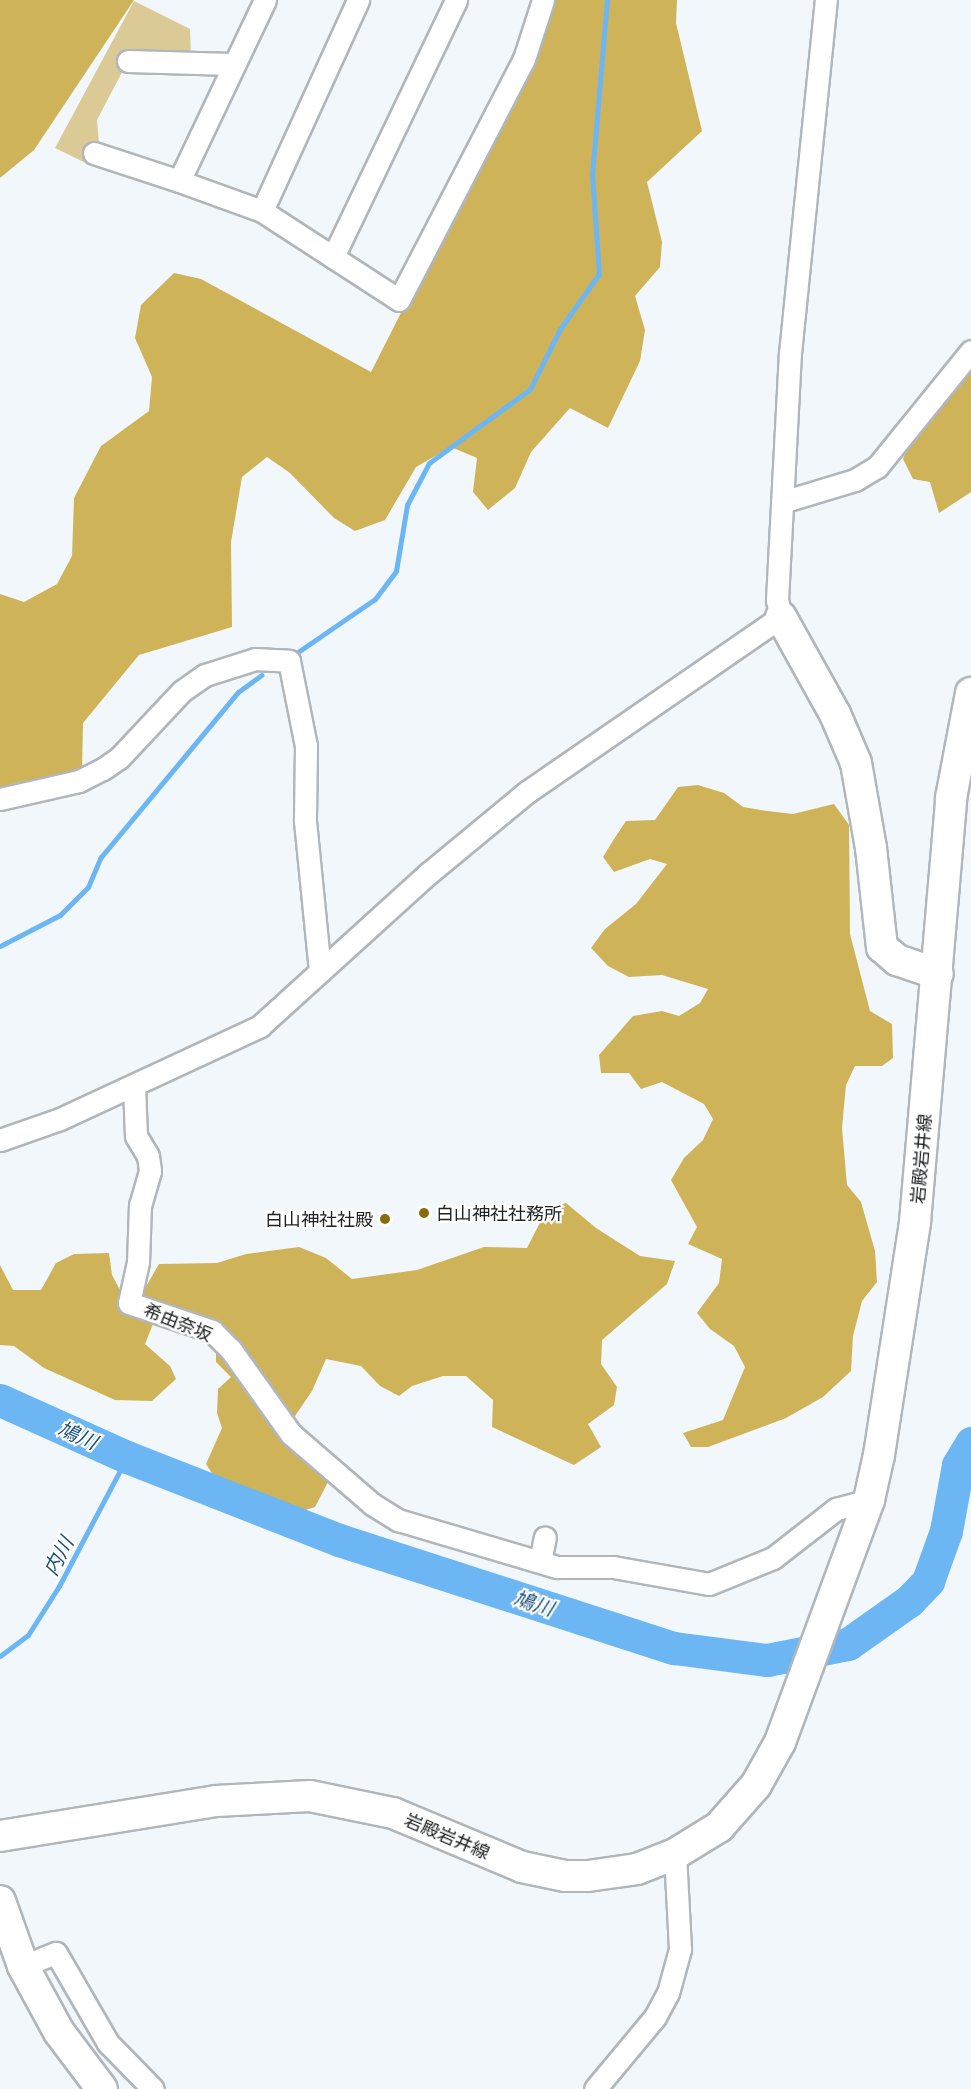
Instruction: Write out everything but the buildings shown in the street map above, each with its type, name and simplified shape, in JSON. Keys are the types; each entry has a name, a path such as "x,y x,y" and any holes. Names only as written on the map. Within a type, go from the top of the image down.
{"main road":[{"path":"781,617 835,714 856,763 871,848 882,946 897,960 938,974"},
{"name":"岩殿岩井線","path":"0,1836 216,1801 310,1796 393,1813 522,1867 565,1876 637,1869 675,1854 719,1827 756,1785 780,1742 869,1500 915,1222 938,974 951,798 971,693"},
{"path":"0,1901 23,1966 59,2032 100,2087"}],"street":[{"path":"179,181 231,64 265,0"},
{"path":"262,211 358,0"},
{"path":"333,257 456,0"},
{"path":"94,153 262,211 399,300 524,59 543,0"},
{"path":"0,1140 29,1133 240,1038 260,1026 320,971 527,792 781,617 777,600 790,352 826,0"},
{"path":"128,61 231,64"},
{"path":"782,502 855,480 877,468 971,351"},
{"path":"0,799 79,781 103,769 119,758 182,691 205,675 255,659 289,661 306,746 305,821 320,971"},
{"name":"希由奈坂","path":"134,1085 136,1136 148,1156 150,1171 140,1205 138,1263 129,1303 212,1331 248,1372 291,1434 372,1504 398,1520 557,1567 613,1567 709,1584 773,1558 836,1509 869,1500"},
{"path":"540,1562 545,1537"},
{"path":"595,2089 655,2017 668,1993 681,1940 675,1854"},
{"path":"23,1966 56,1953 108,2043 153,2089"}],"shaded area":[{"path":"0,0 134,0 34,150 0,178"},
{"path":"555,0 677,0 676,23 702,131 647,182 662,242 660,267 635,296 645,330 640,361 608,428 570,408 531,452 515,488 488,510 473,492 477,458 451,447 416,467 385,520 355,531 334,518 290,473 267,457 242,477 231,542 232,627 139,655 83,723 82,771 0,787 0,594 24,602 57,584 72,556 74,498 101,446 149,411 152,377 135,338 141,305 174,273 201,279 371,372 442,232 517,102"},
{"path":"134,1 190,29 191,57 131,55 97,120 99,143 88,164 55,148"},
{"path":"971,365 971,492 939,513 930,482 913,479 903,459 910,440"},
{"path":"698,785 724,793 743,807 767,811 793,814 834,804 849,825 850,934 870,1011 892,1024 893,1058 882,1066 855,1066 846,1085 842,1128 847,1185 861,1202 875,1251 877,1282 862,1301 853,1336 851,1371 823,1397 786,1418 708,1447 691,1447 683,1433 723,1420 745,1367 734,1346 710,1329 697,1313 719,1283 722,1259 688,1244 697,1227 671,1180 684,1158 703,1140 713,1119 704,1104 662,1082 641,1089 629,1073 601,1073 599,1055 633,1016 662,1011 679,1016 700,1003 708,989 662,975 629,977 608,966 591,948 605,929 636,904 667,864 650,859 614,872 603,857 614,839 626,821 655,820 678,787"},
{"path":"566,1203 596,1228 640,1256 675,1261 667,1284 602,1340 601,1364 617,1387 614,1405 588,1424 601,1447 574,1465 492,1427 493,1400 466,1376 443,1376 412,1386 399,1396 380,1386 361,1366 326,1359 312,1391 295,1416 291,1442 309,1457 328,1482 315,1507 296,1513 217,1481 206,1464 222,1428 217,1413 218,1389 231,1377 216,1362 216,1327 172,1310 153,1324 145,1344 170,1366 176,1379 152,1401 115,1400 44,1368 14,1346 0,1345 0,1265 13,1290 41,1290 56,1263 74,1254 109,1253 112,1275 120,1290 144,1290 159,1264 217,1263 246,1254 299,1247 326,1258 352,1279 417,1270 484,1247 527,1248 547,1209"}],"waterway":[{"path":"295,654 375,599 396,571 407,505 429,463 530,389 560,329 599,274 592,175 607,0"},
{"path":"0,946 60,915 88,887 101,857 238,692 261,675"},
{"name":"鳩川","path":"0,1400 127,1457 339,1540 674,1648 767,1660 848,1644 909,1601 928,1581 946,1531 958,1465 971,1443"},
{"name":"内川","path":"0,1656 28,1635 59,1586 127,1457"}],"place":[{"name":"白山神社社務所","path":"424,1213"},
{"name":"白山神社社殿","path":"385,1219"}]}
